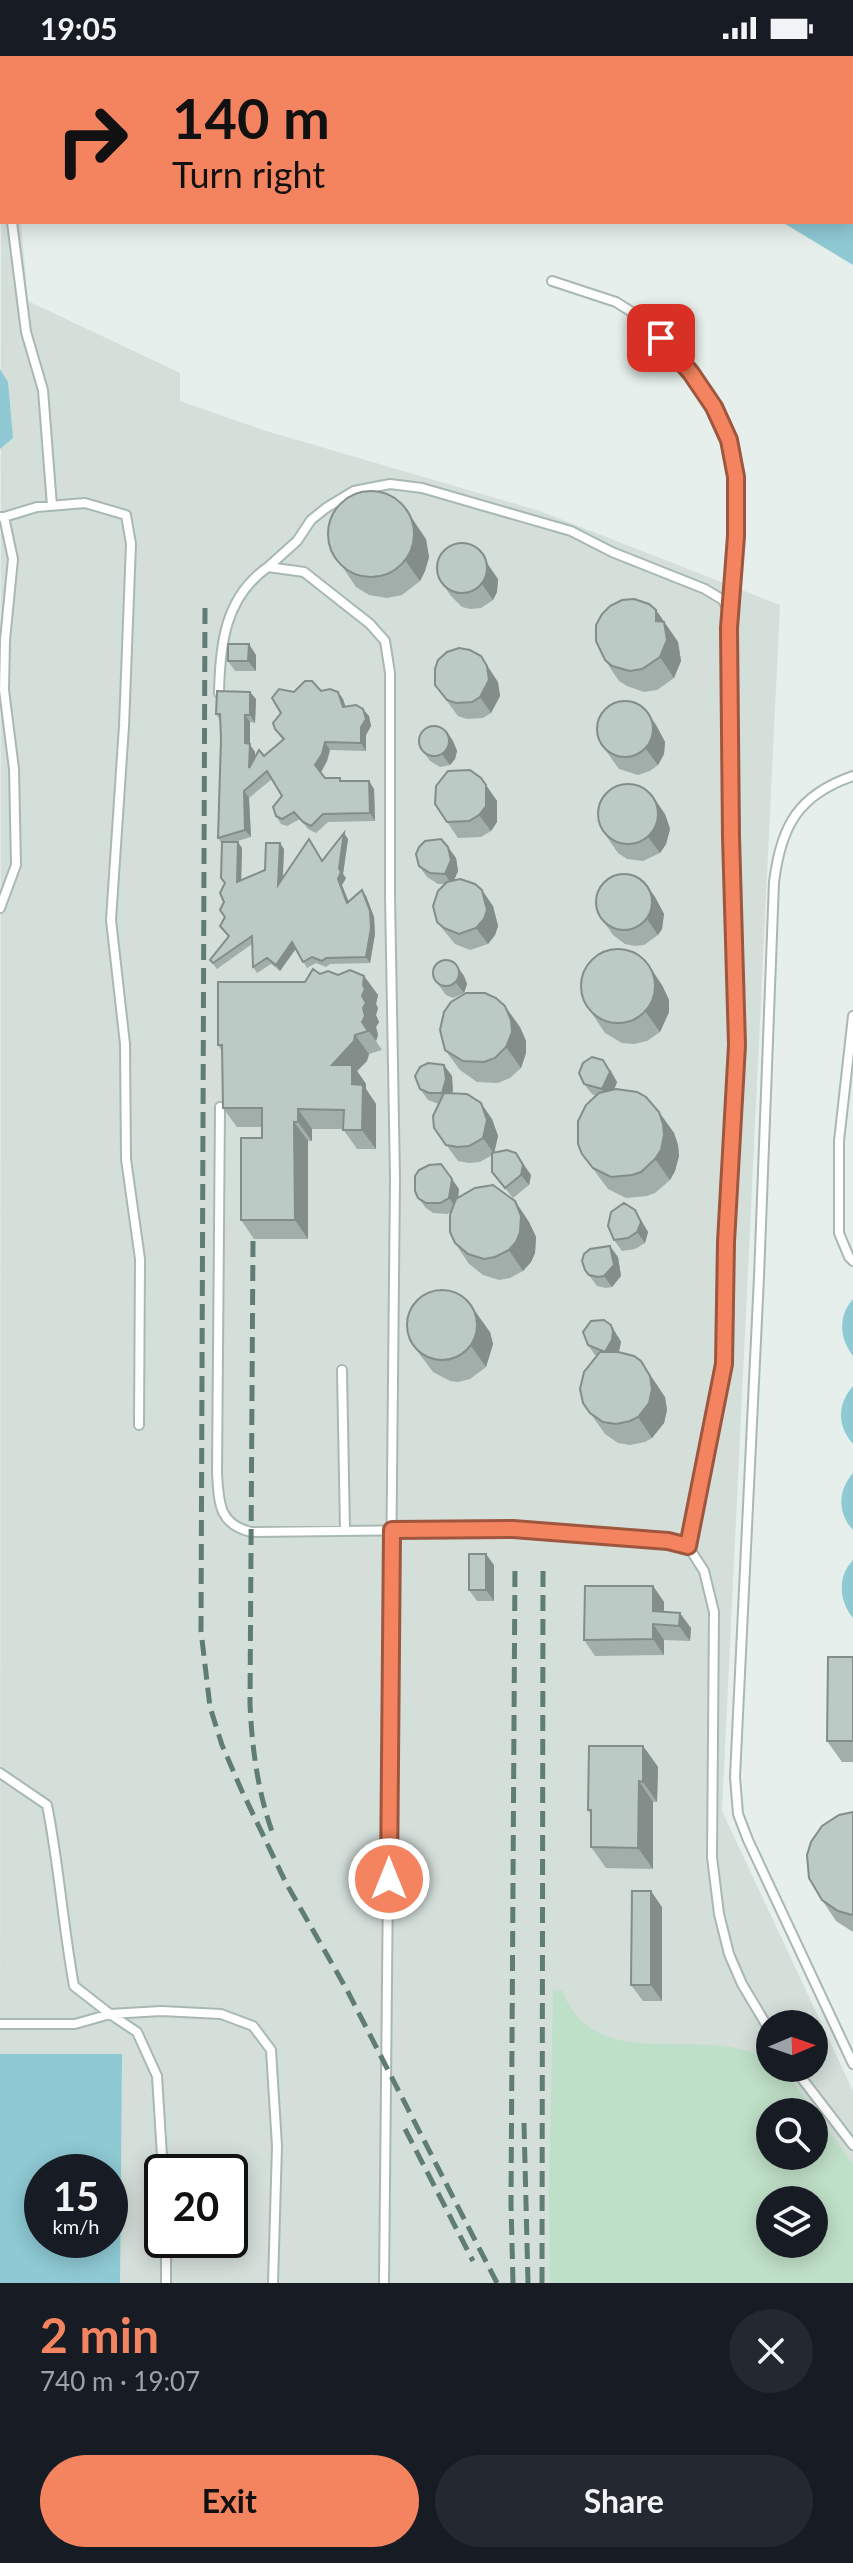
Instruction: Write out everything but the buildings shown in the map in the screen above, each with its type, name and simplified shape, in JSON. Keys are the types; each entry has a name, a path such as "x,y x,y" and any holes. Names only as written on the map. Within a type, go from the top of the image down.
{"lane":[{"path":"12,224 26,332 43,390 52,506"},
{"path":"552,281 616,302 646,321 691,373 714,407 729,440 736,477 736,536 730,614 731,837 737,1045 726,1242 724,1364 688,1546"},
{"path":"219,693 220,661 227,622 252,578 297,541 311,520 326,508 354,491 390,484 422,488 571,531 612,552 705,589 723,600 730,614"},
{"path":"0,908 16,865 14,769 4,690 5,640 13,559 2,517 37,507 85,503 126,515 131,544 124,726 111,920 125,1044 126,1159 140,1259 139,1425"},
{"path":"268,567 304,572 370,624 385,641 390,673 395,1178 384,2283"},
{"path":"853,776 830,784 797,812 785,831 774,882 735,1777 738,1814 748,1840 853,2064"},
{"path":"853,1016 839,1141 839,1233 853,1261"},
{"path":"220,1107 217,1457 219,1502 227,1519 236,1528 251,1532 513,1529 668,1541 688,1546 704,1571 714,1612 712,1857 719,1914 729,1954 757,2010"},
{"path":"342,1370 345,1531"},
{"path":"0,1773 47,1805 58,1861 64,1933 74,1986 137,2032 157,2076 162,2154"},
{"path":"0,2024 75,2024 110,2014 161,2011 221,2014 253,2026 271,2050 277,2146 273,2283"},
{"path":"805,2082 853,2145"},
{"path":"166,2258 166,2283"}],"shaded area":[{"path":"1,224 21,224 28,301 180,373 180,401 263,430 540,511 780,605 722,1811 815,2010 756,2010 756,2082 828,2082 828,2038 853,2091 853,2283 0,2283"}],"green space":[{"path":"553,1990 562,1990 578,2017 600,2033 626,2041 715,2045 744,2050 756,2055 756,2082 792,2082 804,2098 756,2098 756,2170 828,2170 828,2130 853,2164 853,2283 550,2283"}],"water":[{"path":"785,224 853,224 853,265"},
{"path":"0,369 8,382 13,438 0,449"},
{"path":"853,1299 853,1356 845,1342 842,1327"},
{"path":"853,1386 853,1444 844,1430 841,1415 844,1400"},
{"path":"853,1473 853,1530 844,1516 841,1502 844,1487"},
{"path":"853,1560 853,1618 845,1604 842,1581"},
{"path":"0,2054 122,2054 121,2154 24,2154 24,2258 120,2258 120,2283 0,2283"}],"railway":[{"path":"205,608 201,1631 210,1707 222,1745 286,1883 347,1990 497,2283"},
{"path":"253,1241 250,1704 257,1771 274,1837"},
{"path":"513,2283 515,1563"},
{"path":"542,2283 543,1563"},
{"path":"524,2123 528,2283"},
{"path":"405,2129 473,2261"}],"route":[{"path":"389,1879 392,1530 513,1529 668,1541 688,1546 724,1364 726,1242 737,1045 729,628 736,536 736,477 729,440 714,407 691,373 661,338"}]}
